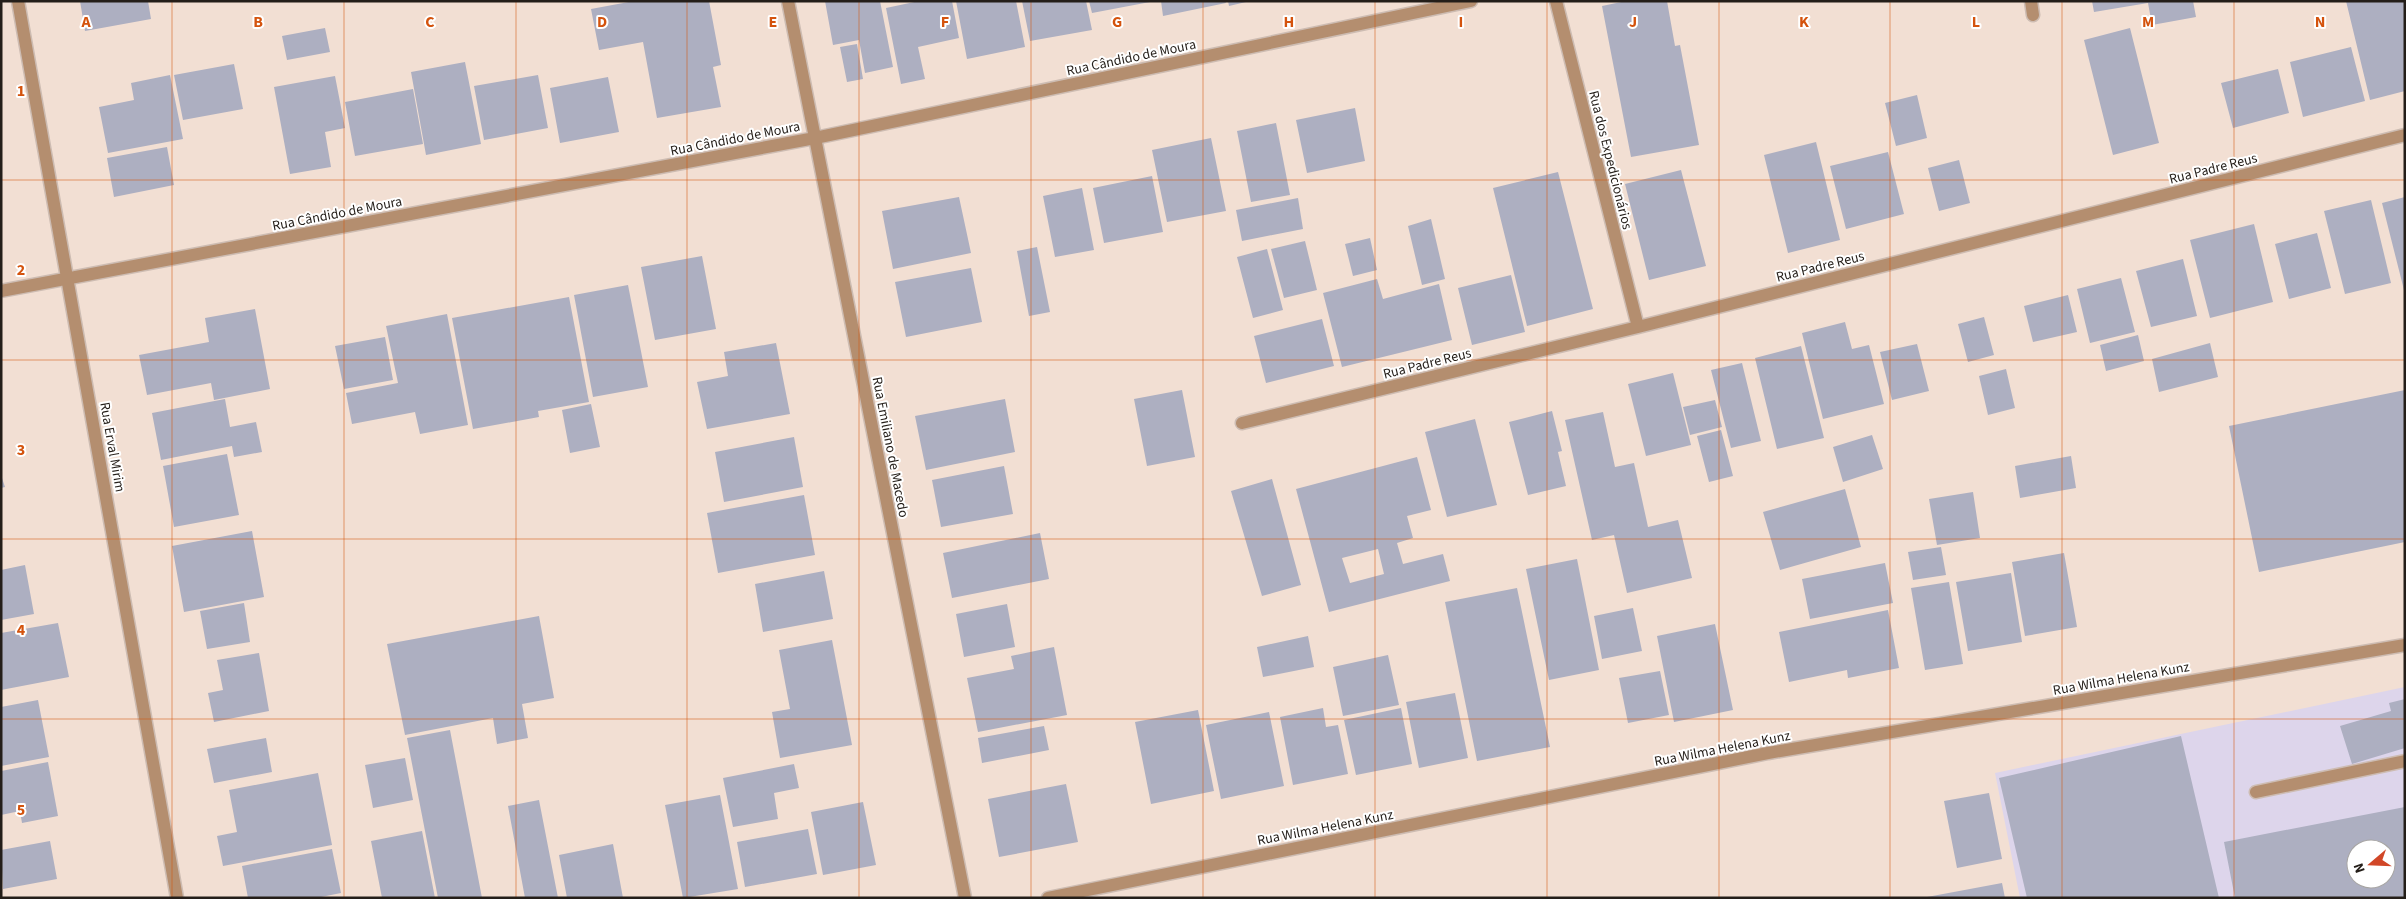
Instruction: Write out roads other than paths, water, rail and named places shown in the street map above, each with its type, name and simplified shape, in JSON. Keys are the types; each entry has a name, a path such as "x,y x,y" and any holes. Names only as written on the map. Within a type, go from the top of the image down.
{"street":[{"name":"Rua Erval Mirim","path":"18,1 177,898"},
{"name":"Rua Emiliano de Macedo","path":"788,1 965,898"},
{"name":"Rua Cândido de Moura","path":"1,291 815,138 1471,1"},
{"name":"Rua dos Expedicionários","path":"1556,1 1638,327"},
{"path":"2031,1 2033,15"},
{"name":"Rua Padre Reus","path":"1242,424 2405,135"},
{"name":"Rua Wilma Helena Kunz","path":"1048,898 1768,753 2405,645"},
{"path":"2256,792 2405,761"}]}
